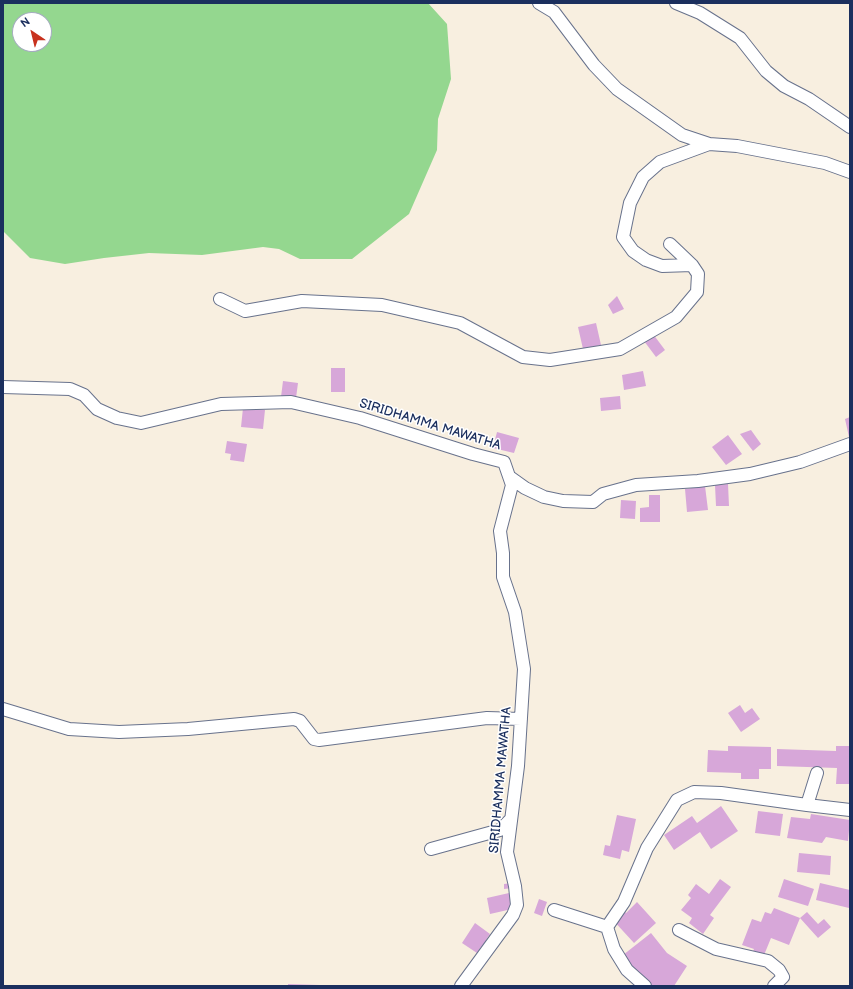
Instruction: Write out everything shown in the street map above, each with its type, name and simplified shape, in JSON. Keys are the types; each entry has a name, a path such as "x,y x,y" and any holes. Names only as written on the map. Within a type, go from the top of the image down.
{"street":[{"path":"539,3 554,12 594,65 617,89 682,135 709,144 737,146 825,163 850,172"},
{"path":"676,3 700,13 740,38 766,71 784,86 809,99 850,127"},
{"path":"692,265 662,266 646,260 633,251 623,237 630,203 643,177 660,162 709,144"},
{"path":"220,299 245,311 302,301 382,305 460,323 523,357 550,360 620,349 676,317 697,292 698,274 692,265 670,244"},
{"name":"SIRIDHAMMA MAWATHA","path":"3,387 70,389 84,395 97,409 117,418 141,423 221,404 291,402 360,418 473,454 504,462 511,478 512,485 500,531 503,553 503,577 515,612 524,668 518,766 507,852 515,886 516,905 513,916 461,986"},
{"path":"511,478 525,488 544,497 563,501 594,502 603,494 636,485 698,481 750,474 800,462 850,444"},
{"path":"3,709 69,730 119,732 188,729 294,719 300,721 314,738 319,740 487,718 521,719"},
{"path":"807,805 817,773"},
{"path":"606,927 624,902 647,848 677,800 694,792 720,793 850,810"},
{"path":"431,849 500,830 510,820"},
{"path":"554,910 606,927"},
{"path":"606,927 614,949 627,970 645,986"},
{"path":"679,930 716,949 768,961 779,970 783,977 774,986"}],"green space":[{"path":"3,3 428,3 447,24 451,79 438,119 437,150 409,214 352,259 300,259 279,249 263,247 202,255 149,253 65,264 30,258 3,231"}],"building":[{"path":"617,296 624,309 613,314 608,305"},
{"path":"596,323 601,345 583,349 578,327"},
{"path":"653,334 665,350 656,357 644,341"},
{"path":"331,368 345,368 345,392 331,392"},
{"path":"643,371 646,386 624,390 622,375"},
{"path":"283,381 298,383 296,398 281,397"},
{"path":"620,396 621,409 601,411 600,398"},
{"path":"243,408 265,410 263,429 241,427"},
{"path":"850,417 850,437 849,437 845,419"},
{"path":"751,430 761,444 753,451 740,434"},
{"path":"497,432 519,438 514,453 493,448"},
{"path":"728,435 742,454 726,465 712,447"},
{"path":"227,441 247,444 244,462 230,460 231,454 225,453"},
{"path":"728,484 729,506 716,506 715,485"},
{"path":"705,486 708,510 687,512 685,489"},
{"path":"649,495 660,495 660,522 640,522 640,508 649,507"},
{"path":"621,500 636,501 635,519 620,518"},
{"path":"740,705 745,713 752,708 760,719 741,732 728,713"},
{"path":"728,746 771,747 771,769 759,769 759,779 741,779 741,773 707,772 708,750 728,751"},
{"path":"836,746 850,746 850,784 836,784 837,768 777,766 777,749 836,751"},
{"path":"721,806 738,831 711,849 700,832 674,850 664,835 692,816 697,823"},
{"path":"758,811 783,814 780,836 755,833"},
{"path":"811,814 850,820 848,841 826,837 822,843 787,838 791,817 810,819"},
{"path":"617,815 636,819 629,852 622,850 620,859 603,855 605,845 610,846"},
{"path":"799,853 831,856 830,875 797,872"},
{"path":"720,879 731,887 710,915 714,918 703,934 689,923 692,918 681,910 691,898 688,895 696,884 709,894"},
{"path":"784,879 814,889 808,906 778,897"},
{"path":"512,883 512,888 504,889 504,884"},
{"path":"820,883 850,890 849,908 816,900"},
{"path":"509,893 512,909 490,914 487,898"},
{"path":"539,899 547,902 542,916 534,913"},
{"path":"637,902 656,923 634,943 612,919 623,910 626,913"},
{"path":"774,908 800,918 789,945 771,938 762,960 751,956 754,949 742,945 752,919 761,922 765,912 771,914"},
{"path":"807,912 818,924 824,919 831,927 818,938 800,918"},
{"path":"475,923 490,934 486,940 491,944 486,951 481,947 477,953 462,943"},
{"path":"651,933 667,953 687,966 674,986 653,986 643,980 623,955"},
{"path":"288,984 320,985 320,986 288,986"}]}
